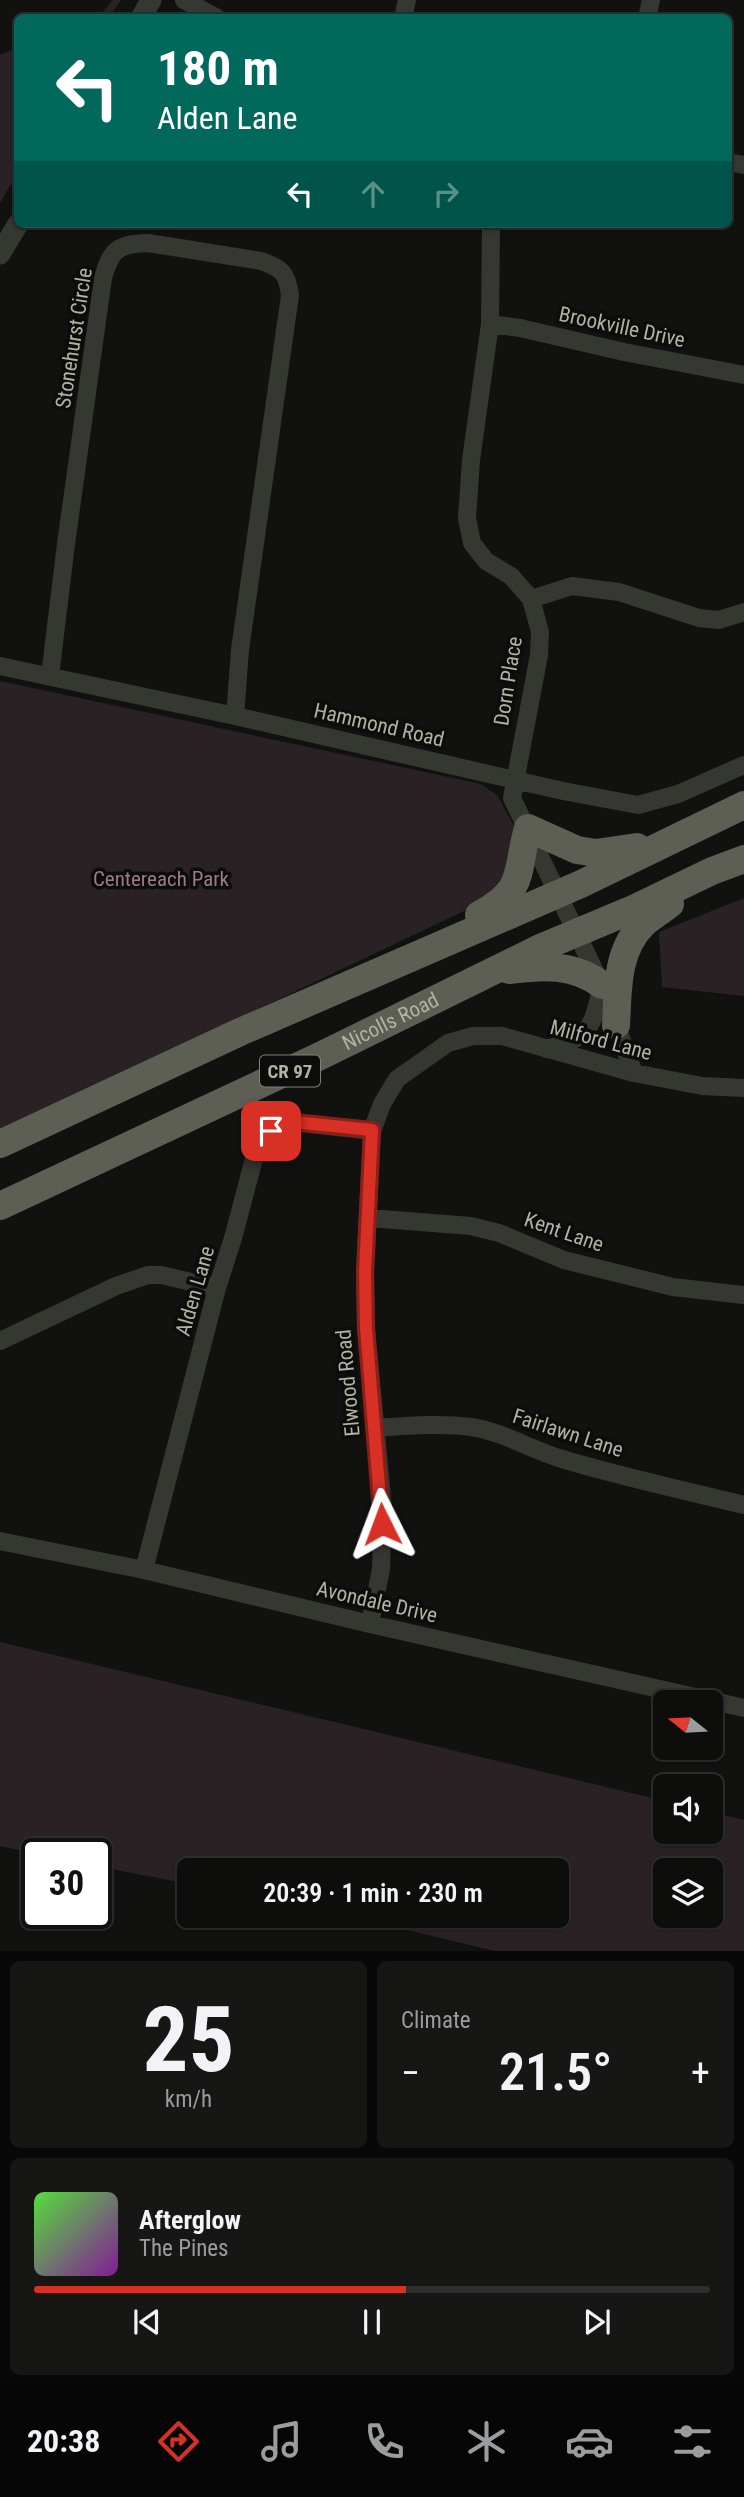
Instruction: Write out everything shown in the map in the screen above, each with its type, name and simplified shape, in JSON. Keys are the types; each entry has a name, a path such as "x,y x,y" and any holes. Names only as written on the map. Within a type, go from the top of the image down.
{"highway":[{"name":"CR 97","path":"0,1144 240,1032 558,893 744,805"},
{"path":"430,948 474,917 501,903 517,881 528,828 559,844 596,853 670,841"},
{"name":"Nicolls Road","path":"0,1206 316,1058 538,949 631,911 712,871 744,859"},
{"path":"617,1025 619,977 629,944 643,925 712,871"},
{"path":"496,971 562,967 590,976 602,985"}],"street":[{"path":"184,0 210,14"},
{"path":"0,254 16,228"},
{"name":"Dorn Place","path":"491,228 490,324 471,460 467,519 472,543 486,561 511,576 531,599 540,632 539,655 512,798 602,985 634,1073"},
{"name":"Stonehurst Circle","path":"50,677 103,278 108,263 116,249 131,243 148,243 261,261 278,267 288,281 290,295 242,637 235,716"},
{"name":"Brookville Drive","path":"490,324 744,375"},
{"path":"531,599 572,586 619,592 699,618 719,620 744,612"},
{"name":"Hammond Road","path":"0,666 638,805 678,794 744,765"},
{"path":"546,1049 579,1038 589,1029 602,985"},
{"name":"Milford Lane","path":"448,1043 473,1036 502,1036 634,1073 702,1086 744,1088"},
{"name":"Elwood Road","path":"370,1624 381,1569 383,1508 366,1328 365,1272 372,1130 382,1104 397,1079 448,1043"},
{"name":"Alden Lane","path":"144,1570 259,1140 284,1121 372,1130"},
{"name":"Kent Lane","path":"369,1218 471,1226 499,1233 564,1260 673,1287 744,1295"},
{"path":"0,1341 116,1286 149,1275 161,1275 217,1289"},
{"name":"Fairlawn Lane","path":"375,1428 418,1425 482,1430 578,1464 744,1505"},
{"name":"Avondale Drive","path":"0,1541 144,1570 370,1624 744,1707"}],"green space":[{"path":"113,0 121,0 111,14 96,14 104,11"},
{"path":"14,48 14,178 0,203 0,55"},
{"name":"Centereach Park","path":"0,681 481,784 497,795 514,826 518,842 502,893 0,1132"},
{"path":"744,898 744,996 662,987 659,932"},
{"path":"0,1642 653,1798 653,1844 723,1844 723,1815 744,1820 744,1951 495,1951 399,1928 569,1928 569,1858 177,1858 177,1882 112,1869 112,1838 21,1838 21,1851 0,1846"}],"route":[{"path":"271,1131 284,1121 372,1130 365,1272 366,1328 383,1508 382,1524"}]}
